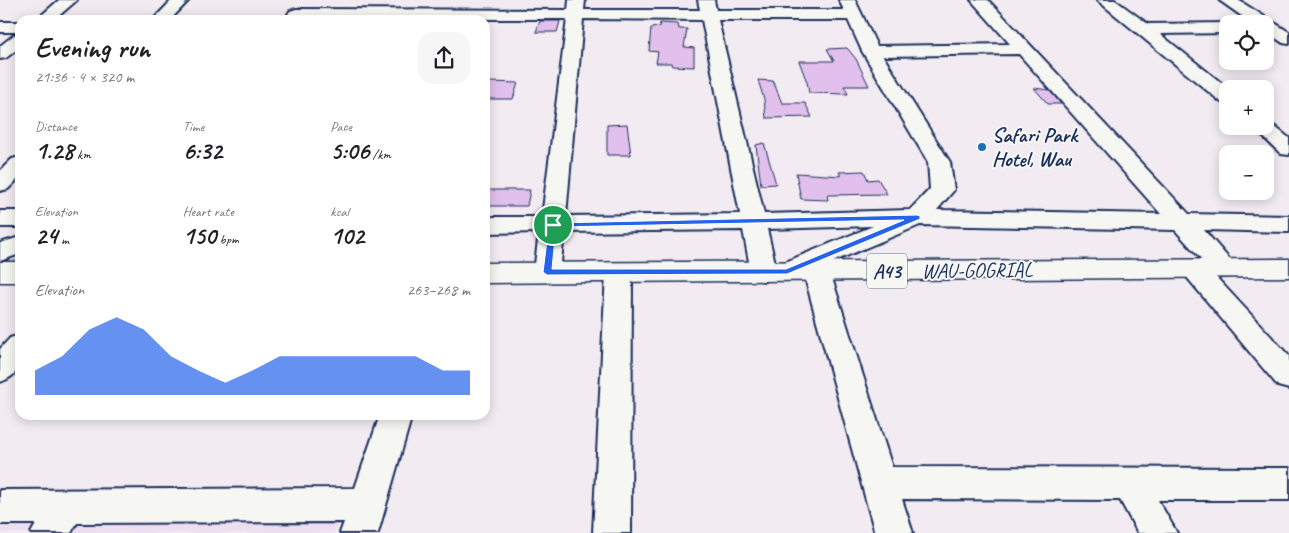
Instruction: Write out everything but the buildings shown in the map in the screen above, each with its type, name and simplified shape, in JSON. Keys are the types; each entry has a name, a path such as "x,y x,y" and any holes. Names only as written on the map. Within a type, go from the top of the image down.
{"main road":[{"name":"WAU-GOGRIAL","path":"490,273 1289,268"},
{"path":"0,272 15,272"}],"street":[{"path":"50,15 69,0"},
{"path":"166,15 181,0"},
{"path":"296,15 308,0"},
{"path":"979,0 1224,268"},
{"path":"1105,0 1144,29 1219,91"},
{"path":"1227,0 1276,28 1289,39"},
{"path":"343,15 575,7 850,8 872,51 939,162 942,190 917,217 789,272"},
{"path":"547,272 565,122 575,7"},
{"path":"707,7 753,222 789,272 879,484 894,533"},
{"path":"0,27 15,27"},
{"path":"1144,29 1219,28"},
{"path":"0,54 15,43"},
{"path":"872,51 1024,49"},
{"path":"1273,135 1289,149"},
{"path":"0,184 15,169"},
{"path":"490,225 753,222 917,217 1289,224"},
{"path":"0,219 15,219"},
{"path":"0,252 15,248"},
{"path":"1194,269 1289,378"},
{"path":"612,533 619,273"},
{"path":"0,370 15,352"},
{"path":"0,507 59,520 363,519 394,420"},
{"path":"1129,483 1158,533"},
{"path":"879,484 1289,484"}],"shaded area":[{"path":"341,512 334,533 0,533 0,515"}],"place":[{"name":"Safari Park Hotel, Wau","path":"982,147"}],"route":[{"path":"917,217 787,271 547,272 553,225 917,217"}]}
